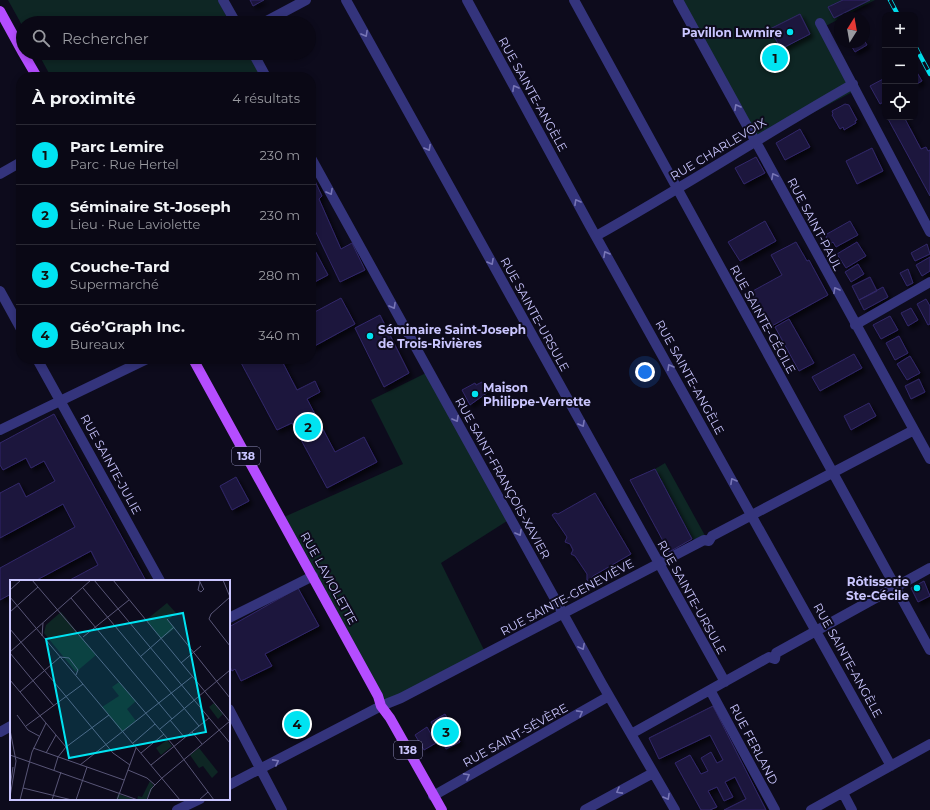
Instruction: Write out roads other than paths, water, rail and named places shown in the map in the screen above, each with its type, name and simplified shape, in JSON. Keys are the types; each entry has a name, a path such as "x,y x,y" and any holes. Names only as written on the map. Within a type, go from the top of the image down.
{"main road":[{"path":"0,11 16,40"},
{"path":"27,60 34,72"},
{"name":"RUE LAVIOLETTE","path":"196,364 378,696 381,706 390,718 442,810"}],"street":[{"path":"223,0 232,16"},
{"path":"276,16 306,0"},
{"name":"RUE SAINTE-URSULE","path":"346,0 725,682"},
{"name":"RUE SAINTE-ANGÈLE","path":"467,0 596,236 892,766"},
{"name":"RUE SAINTE-CÉCILE","path":"574,0 930,650"},
{"name":"RUE SAINT-PAUL","path":"678,0 855,325 930,459"},
{"path":"820,23 930,232"},
{"path":"257,60 263,72"},
{"name":"RUE CHARLEVOIX","path":"596,236 678,189 853,84"},
{"path":"0,174 16,165"},
{"name":"RUE SAINT-FRANÇOIS-XAVIER","path":"316,167 609,696 654,772 674,810"},
{"path":"855,325 930,282"},
{"path":"0,291 16,320"},
{"name":"RUE SAINTE-JULIE","path":"40,364 159,580"},
{"path":"0,430 137,364"},
{"name":"RUE SAINTE-GENEVIÈVE","path":"230,785 261,770 381,706 401,698 704,540 709,541 712,536 914,430"},
{"path":"631,734 769,657 775,659 776,653 930,568"},
{"path":"230,618 313,576"},
{"name":"RUE FERLAND","path":"710,690 775,810"},
{"name":"RUE SAINT-SÉVÈRE","path":"433,796 609,696"},
{"path":"230,711 282,810"},
{"path":"0,732 10,727"},
{"path":"811,810 930,744"},
{"path":"585,810 654,772"},
{"path":"843,793 852,810"},
{"path":"177,810 198,800"}],"railway":[{"path":"890,0 896,12"},
{"path":"916,48 930,74"}],"place":[{"name":"Pavillon Lwmire","path":"790,32"},
{"name":"Parc Lemire","path":"775,58"},
{"name":"Séminaire Saint-Joseph de Trois‑Rivières","path":"370,336"},
{"name":"Maison Philippe-Verrette","path":"475,394"},
{"name":"Séminaire St-Joseph","path":"308,427"},
{"name":"Rôtisserie Ste-Cécile","path":"917,588"},
{"name":"Géo’Graph Inc.","path":"297,724"},
{"name":"Couche-Tard","path":"446,732"}]}
